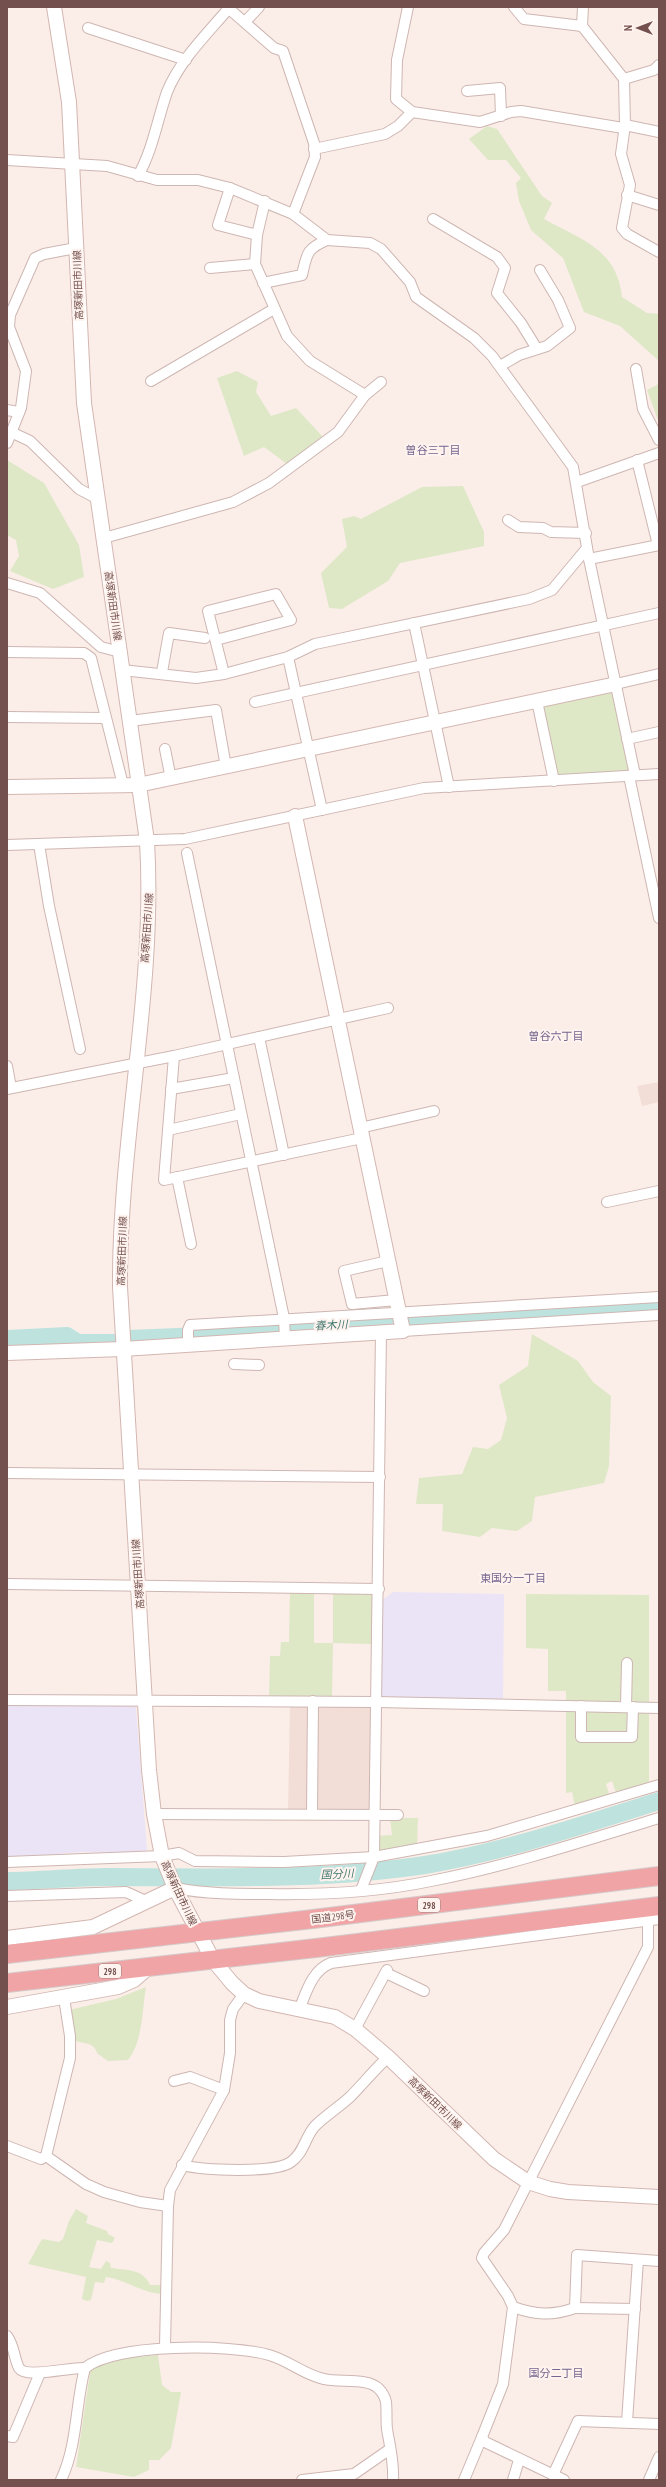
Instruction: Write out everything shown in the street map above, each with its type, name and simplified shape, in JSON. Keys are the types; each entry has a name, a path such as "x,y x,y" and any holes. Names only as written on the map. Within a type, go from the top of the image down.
{"highway":[{"name":"国道298号","path":"7,1954 659,1876"},
{"name":"298","path":"8,1983 213,1960 659,1906"}],"main road":[{"name":"高塚新田市川線","path":"54,7 69,102 84,403 147,841 149,903 120,1258 123,1343 149,1770 154,1814 164,1861 175,1888 213,1960 221,1972 244,1994 276,2006 335,2017 355,2029 388,2057 494,2159 528,2182 562,2191 659,2197"},
{"path":"7,788 123,784 138,785 616,684"},
{"path":"7,1353 123,1343 188,1343 381,1332 400,1316 295,816"},
{"path":"7,1938 93,1927 175,1888"},
{"path":"7,2007 64,1998 118,1987 134,1980 149,1967"}],"street":[{"path":"245,22 259,7"},
{"path":"408,7 397,60 396,99 412,112 480,122 521,111 659,132"},
{"path":"514,7 524,19 582,26"},
{"path":"583,7 582,26 624,79 624,126 621,154 630,179 622,228 627,234 659,252"},
{"path":"138,176 149,157 167,92 178,70 228,8 274,48 283,51 314,149 315,157 293,214"},
{"path":"88,28 186,60"},
{"path":"624,79 654,70 659,65"},
{"path":"467,91 500,88 501,116"},
{"path":"314,149 386,134 398,126 412,112"},
{"path":"7,160 107,166 138,176 157,180 198,180 230,188 265,201 293,214 327,240"},
{"path":"230,188 218,225 257,235"},
{"path":"627,195 659,205"},
{"path":"265,201 257,235 255,264 287,336 310,361 365,395"},
{"path":"433,220 497,257 505,268 498,294 521,323 537,349"},
{"path":"263,283 302,275 307,254 312,246 327,240 370,243 381,249 410,282 416,297 474,338 500,366 573,467 577,482 576,492 586,533 589,559 627,739 632,776 659,918"},
{"path":"7,443 19,412 26,371 9,327 10,315 35,258 44,254 76,248"},
{"path":"210,268 255,264"},
{"path":"500,366 518,355 546,346 570,328 558,300 540,270"},
{"path":"151,381 274,309"},
{"path":"636,369 643,409 659,440"},
{"path":"104,538 234,502 269,483 338,432 365,395 381,382"},
{"path":"7,410 19,412"},
{"path":"12,433 30,441 79,490 98,499"},
{"path":"577,482 659,453"},
{"path":"589,559 659,545 636,460"},
{"path":"508,520 520,527 543,528 551,532 586,533"},
{"path":"122,670 162,672 196,678 224,674 288,657 315,644 529,599 552,590 587,548"},
{"path":"7,583 40,593 101,647 120,652"},
{"path":"216,640 291,620 276,594 208,611 224,674"},
{"path":"254,702 296,691 659,613"},
{"path":"414,623 449,787"},
{"path":"162,672 169,633 205,638"},
{"path":"7,652 84,653 91,658 105,718 123,784"},
{"path":"288,657 322,810"},
{"path":"616,684 659,674"},
{"path":"537,701 554,781"},
{"path":"130,721 216,710 226,767"},
{"path":"7,717 105,718"},
{"path":"627,739 659,732"},
{"path":"165,749 170,779"},
{"path":"7,845 185,839 424,788 659,774"},
{"path":"39,844 49,906 80,1049"},
{"path":"186,853 284,1320 285,1337"},
{"path":"7,1066 9,1088 135,1062 174,1056 259,1038 278,1031 388,1008"},
{"path":"259,1038 284,1155"},
{"path":"174,1056 164,1180 284,1155 434,1111"},
{"path":"172,1089 234,1078"},
{"path":"168,1130 241,1114"},
{"path":"177,1177 191,1244"},
{"path":"607,1202 659,1191"},
{"path":"388,1261 344,1271 352,1304 400,1316 659,1297"},
{"path":"188,1343 188,1330 190,1325 400,1316 659,1315"},
{"path":"362,1888 373,1860 381,1332"},
{"path":"234,1364 259,1365"},
{"path":"7,1472 380,1477"},
{"path":"7,1584 139,1587 378,1589"},
{"path":"581,1706 581,1737 632,1737 627,1663"},
{"path":"7,1700 313,1701 659,1708"},
{"path":"312,1814 313,1701"},
{"path":"7,1862 164,1861 175,1853 195,1861 240,1862 373,1860 487,1836 659,1785"},
{"path":"154,1814 398,1815"},
{"path":"175,1888 194,1892 250,1894 362,1888 429,1882 492,1868 659,1818"},
{"path":"7,1896 126,1892 148,1902"},
{"path":"298,2010 314,1977 323,1966 331,1963 659,1919"},
{"path":"464,2480 482,2438 502,2384 513,2307 508,2296 482,2258 484,2253 504,2230 648,1948 648,1920"},
{"path":"355,2029 387,1971 424,1991"},
{"path":"166,2348 168,2206 170,2190 182,2165 224,2090 230,2053 230,2020 233,2009 244,1994"},
{"path":"7,2146 41,2159 46,2156 70,2058 70,2036 64,1998"},
{"path":"182,2165 195,2168 250,2169 267,2168 291,2163 302,2150 315,2126 350,2096 388,2057"},
{"path":"174,2081 190,2078 224,2090"},
{"path":"46,2156 86,2184 104,2192 140,2202 168,2206"},
{"path":"575,2308 577,2255 659,2261"},
{"path":"627,2422 638,2260"},
{"path":"513,2307 534,2314 562,2312 575,2308 635,2310"},
{"path":"7,2336 21,2370 28,2374 62,2368 85,2368 100,2358 166,2348 259,2352 280,2359 322,2379 374,2385 383,2394 386,2401 390,2450 394,2462 394,2480"},
{"path":"61,2480 66,2468 77,2424 80,2389 85,2368"},
{"path":"7,2436 12,2437 40,2373"},
{"path":"553,2475 578,2421 659,2424"},
{"path":"482,2438 485,2442 519,2460 564,2480"},
{"path":"302,2480 354,2474 390,2450"},
{"path":"649,2480 659,2457"},
{"path":"513,2480 519,2460"}],"shaded area":[{"path":"659,1082 659,1102 642,1106 637,1086"},
{"path":"393,1592 504,1594 503,1701 380,1699 381,1601"},
{"path":"290,1703 373,1705 372,1812 288,1811"},
{"path":"7,1705 134,1705 136,1708 147,1850 143,1853 81,1852 7,1858"}],"green space":[{"path":"487,126 497,129 542,196 552,203 544,219 584,240 605,257 613,268 619,281 622,297 647,313 659,314 659,361 620,326 584,312 563,258 531,230 519,201 516,183 521,178 506,160 488,160 469,139"},
{"path":"237,371 258,382 256,392 271,416 296,408 323,437 287,464 264,447 244,456 217,378"},
{"path":"659,381 659,423 647,390 657,385"},
{"path":"7,460 44,483 79,545 84,577 53,589 10,571 19,556 16,540 7,535"},
{"path":"463,486 484,532 484,546 400,563 388,581 342,609 329,608 321,573 347,547 342,519 354,516 361,519 422,487"},
{"path":"616,684 635,775 554,781 537,701"},
{"path":"532,1334 578,1361 593,1382 611,1396 609,1466 604,1483 535,1497 532,1521 517,1531 492,1528 480,1537 442,1531 443,1504 416,1504 419,1478 462,1474 473,1447 488,1449 501,1440 507,1418 499,1385 528,1366"},
{"path":"290,1591 314,1592 314,1643 333,1643 332,1698 269,1698 270,1656 280,1656 281,1642 289,1642"},
{"path":"333,1592 373,1593 374,1644 333,1643"},
{"path":"526,1594 649,1595 649,1702 634,1702 631,1698 623,1697 618,1702 566,1701 566,1691 548,1691 548,1649 526,1648"},
{"path":"566,1709 575,1709 577,1712 577,1741 635,1742 636,1715 638,1712 649,1713 649,1784 616,1793 612,1781 606,1784 610,1797 575,1806 572,1792 566,1793"},
{"path":"623,1710 628,1714 628,1731 625,1734 587,1733 585,1729 585,1711"},
{"path":"390,1818 418,1818 417,1847 380,1853 376,1849 376,1836 392,1835"},
{"path":"146,1987 137,2044 128,2060 108,2061 98,2054 94,2047 89,2044 75,2041 69,2010 116,1999"},
{"path":"76,2209 88,2216 86,2223 107,2231 108,2234 115,2238 112,2243 97,2240 89,2267 101,2269 106,2261 110,2263 111,2268 134,2271 143,2276 150,2285 164,2285 163,2294 141,2289 106,2277 104,2283 95,2282 91,2300 87,2301 82,2299 86,2277 28,2264 42,2239 59,2242 63,2239 69,2221"},
{"path":"158,2355 162,2385 171,2392 181,2392 171,2448 159,2460 149,2460 149,2470 134,2477 76,2467 91,2366 100,2361"}],"waterway":[{"name":"春木川","path":"7,1339 67,1336 78,1343 115,1343 128,1339 203,1336 208,1332 659,1305"},
{"name":"国分川","path":"7,1881 94,1877 306,1876 385,1870 455,1860 484,1853 543,1837 659,1801"}],"district":[{"name":"曽谷三丁目","path":"433,450"},
{"name":"曽谷六丁目","path":"556,1036"},
{"name":"東国分一丁目","path":"513,1578"},
{"name":"国分二丁目","path":"556,2373"}]}
